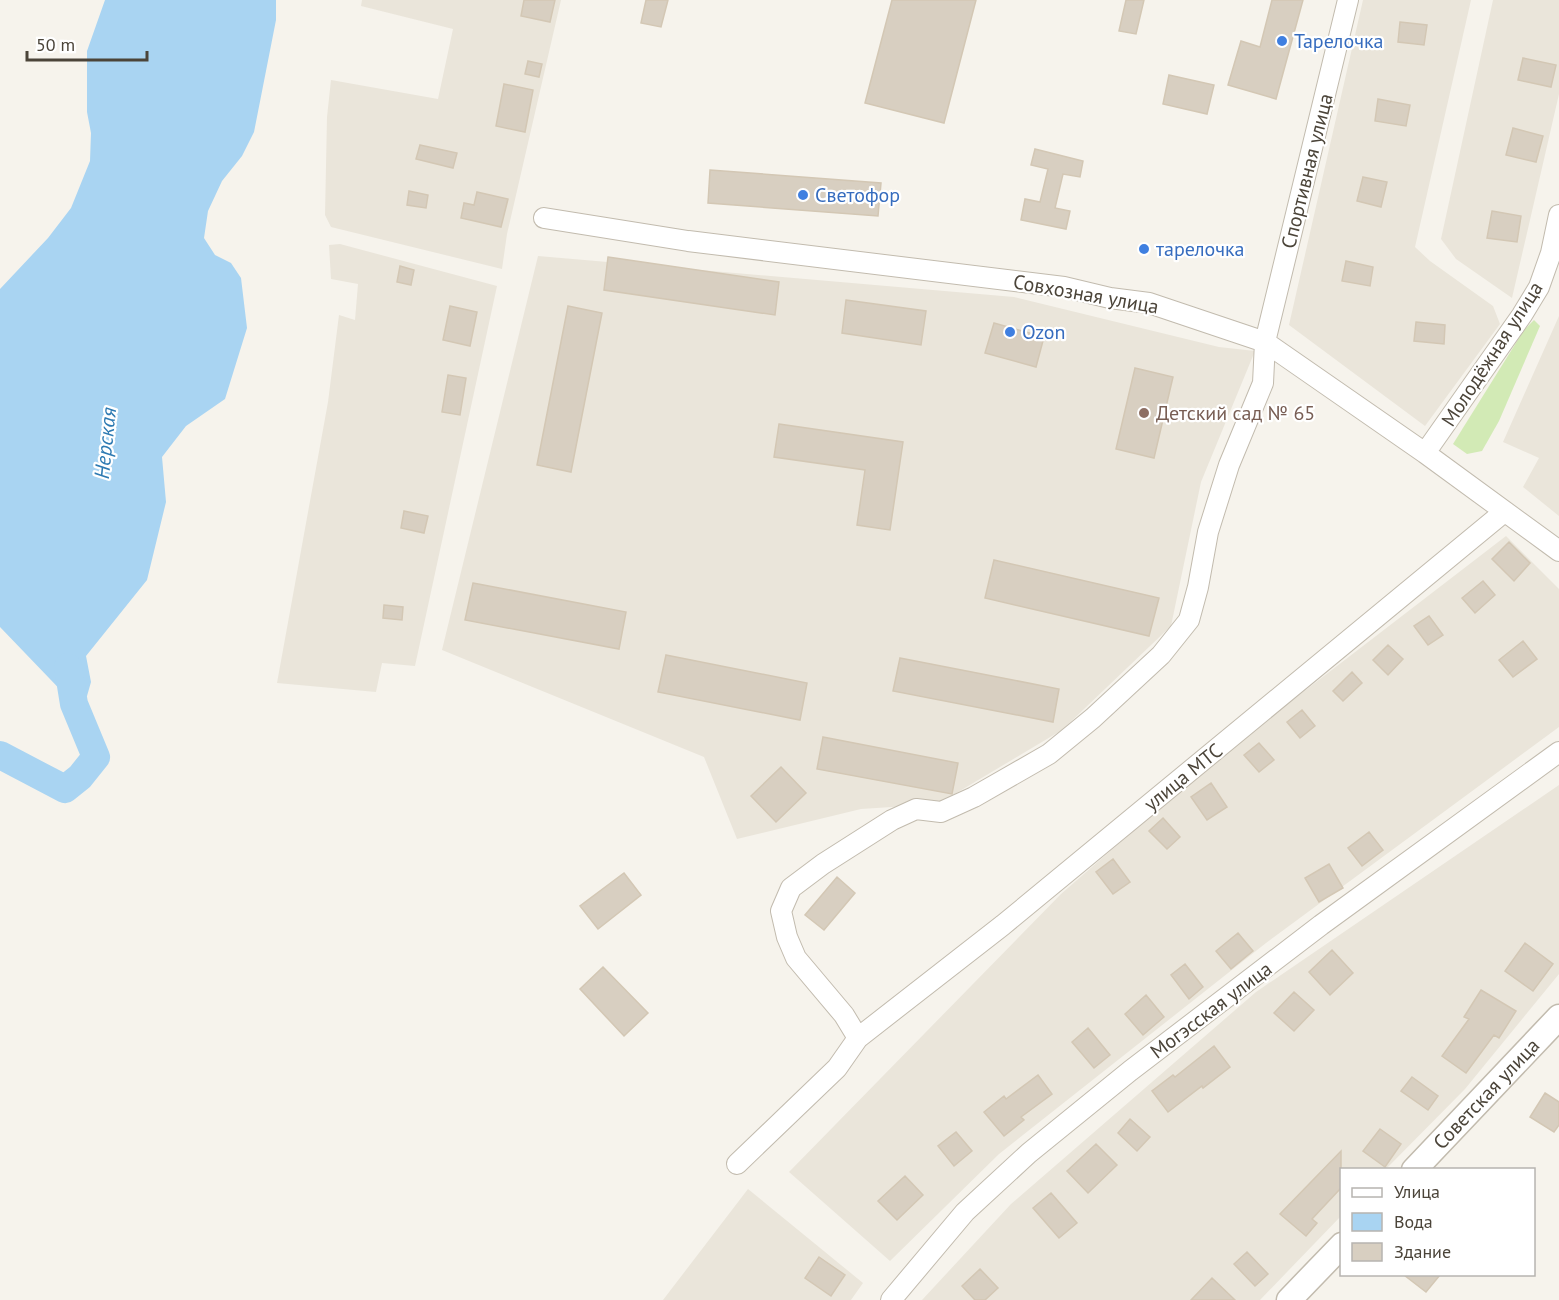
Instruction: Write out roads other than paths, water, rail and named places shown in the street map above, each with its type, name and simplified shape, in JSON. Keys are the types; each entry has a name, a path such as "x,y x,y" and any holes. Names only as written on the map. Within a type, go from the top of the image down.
{"street":[{"name":"Спортивная улица","path":"858,1038 844,1015 796,958 787,937 781,911 791,888 823,864 892,820 916,808 941,812 974,797 1049,754 1093,718 1161,655 1189,620 1209,532 1229,465 1263,383 1265,342 1348,0"},
{"name":"Молодёжная улица","path":"1425,453 1522,315 1539,287 1551,253 1559,215"},
{"name":"Совхозная улица","path":"544,218 688,241 1064,287 1110,298 1149,303 1265,342 1425,453 1559,551"},
{"name":"улица МТС","path":"737,1164 837,1068 858,1038 1003,925 1504,513"},
{"name":"Могэсская улица","path":"891,1300 965,1212 1029,1153 1130,1071 1303,939 1559,752"},
{"name":"Советская улица","path":"1416,1168 1559,1017"},
{"path":"1291,1299 1340,1246"}],"water":[{"path":"105,0 276,0 276,20 254,132 242,156 222,181 208,211 204,238 215,255 231,263 241,278 247,328 225,399 186,426 162,457 166,502 147,580 86,656 91,682 87,696 74,704 0,627 0,289 48,238 71,208 90,161 87,51"}],"waterway":[{"name":"Нерская","path":"0,755 65,789 80,777 96,757 74,704 68,667"}],"place":[{"name":"Тарелочка","path":"1282,41"},
{"name":"Светофор","path":"803,195"},
{"name":"тарелочка","path":"1144,249"},
{"name":"Ozon","path":"1010,332"},
{"name":"Детский сад № 65","path":"1144,413"}]}
